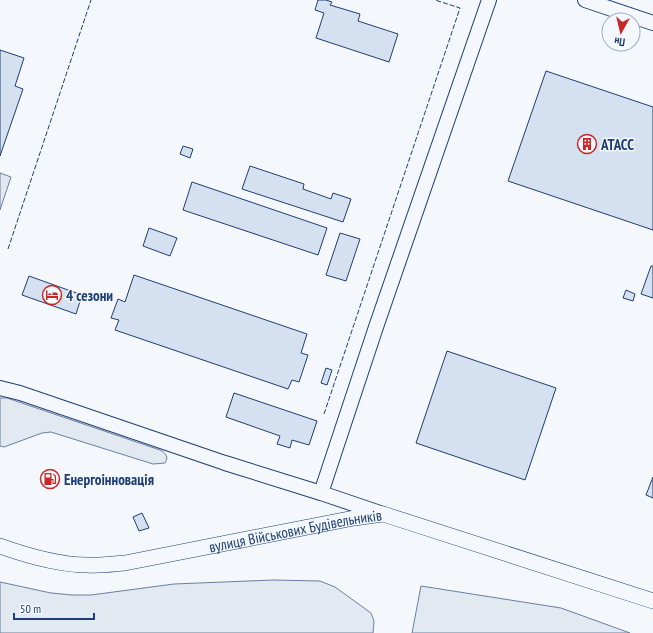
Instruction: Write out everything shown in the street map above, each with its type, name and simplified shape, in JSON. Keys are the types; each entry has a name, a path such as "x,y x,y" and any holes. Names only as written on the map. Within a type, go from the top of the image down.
{"main road":[{"name":"вулиця Військових Будівельників","path":"0,546 35,557 70,564 118,564 146,560 354,518 383,514 653,601"}],"street":[{"path":"321,493 378,320 489,0"},
{"path":"585,0 653,23"},
{"path":"0,388 20,393 225,463 383,514"}],"shaded area":[{"path":"0,173 11,177 0,210"},
{"path":"0,398 7,398 160,450 164,452 167,459 165,463 153,464 51,432 42,433 4,447 0,446"},
{"path":"273,580 320,581 335,587 371,613 374,621 373,633 0,633 0,582 51,593 91,595 174,584"},
{"path":"421,586 561,608 630,633 412,633"}],"building":[{"path":"318,0 332,2 330,5 360,14 358,21 398,34 389,62 316,38 324,13 315,10"},
{"path":"0,50 24,58 15,86 23,89 0,156"},
{"name":"АТАСС","path":"546,71 653,107 653,230 508,181"},
{"path":"183,146 193,149 190,158 180,154"},
{"path":"250,166 304,184 303,189 331,199 333,193 351,199 343,222 242,189"},
{"path":"192,182 327,228 318,255 183,210"},
{"path":"149,228 177,238 170,256 143,246"},
{"path":"340,233 360,239 346,281 326,275"},
{"path":"651,266 653,266 653,298 641,294"},
{"path":"134,275 307,334 301,353 308,355 299,382 292,380 288,389 115,330 119,320 111,318 118,299 125,302"},
{"path":"29,276 82,295 76,314 22,295"},
{"path":"626,290 635,294 633,301 623,298"},
{"path":"447,351 556,388 525,480 416,443"},
{"path":"326,368 332,370 327,385 321,383"},
{"path":"234,393 317,421 309,445 292,440 290,448 277,444 280,436 226,417"},
{"path":"653,477 653,498 646,495"},
{"path":"142,513 149,528 139,531 133,517"}],"fence":[{"path":"8,249 91,0"},
{"path":"324,414 460,8 435,0"}],"place":[{"name":"АТАСС","path":"587,144"},
{"name":"4 сезони","path":"52,295"},
{"name":"Енергоінновація","path":"50,479"}]}
